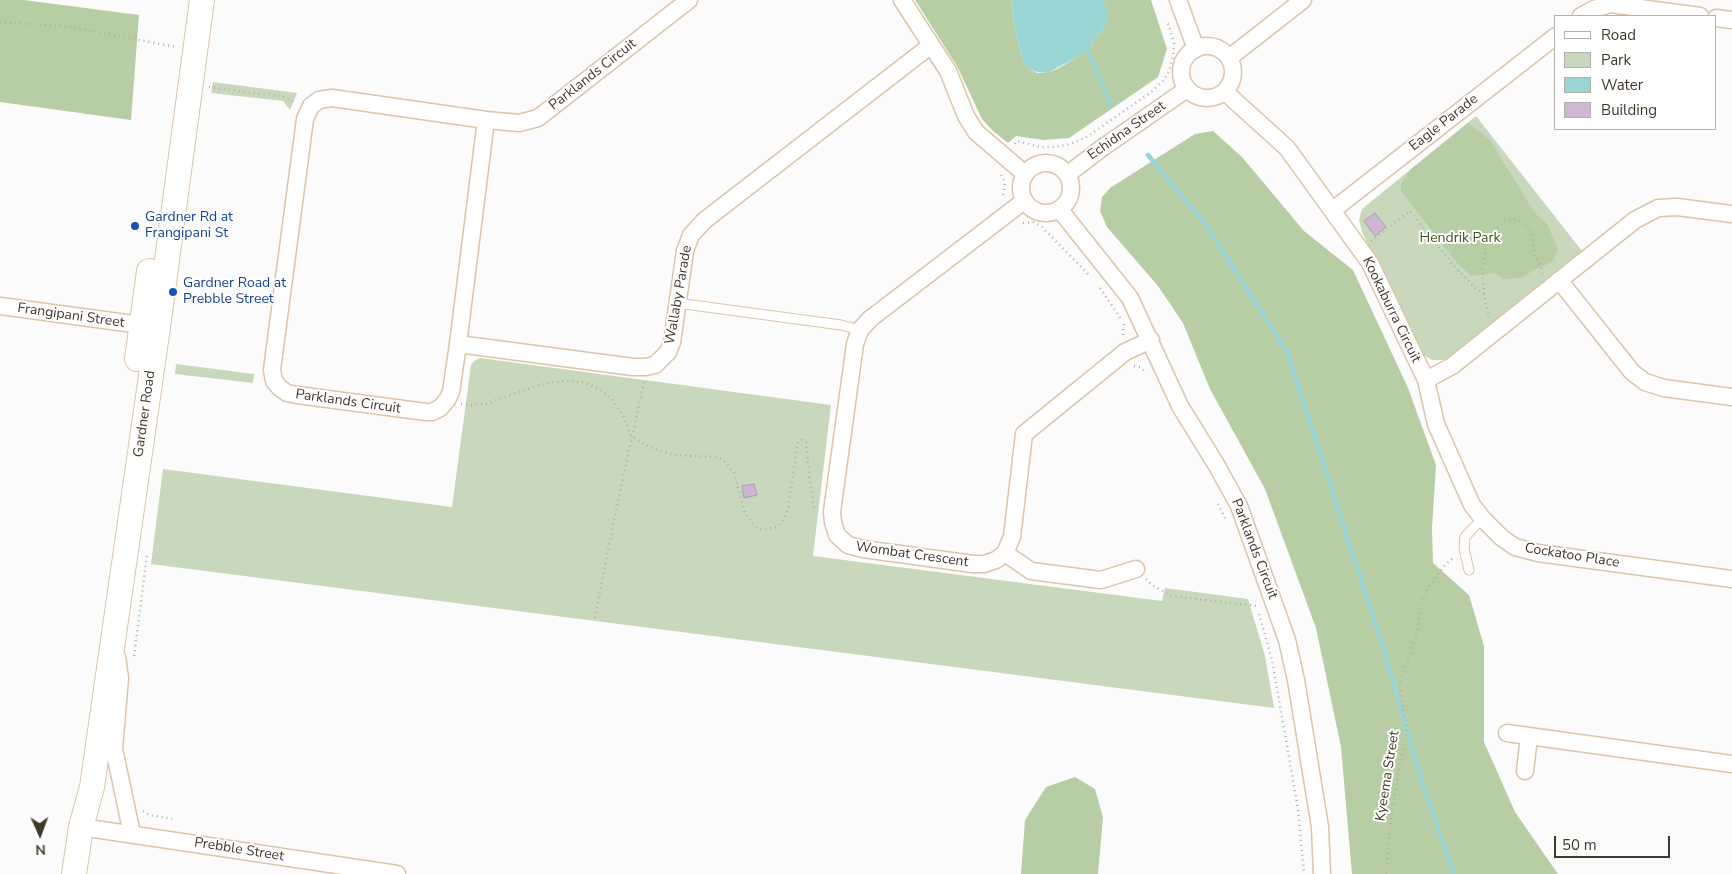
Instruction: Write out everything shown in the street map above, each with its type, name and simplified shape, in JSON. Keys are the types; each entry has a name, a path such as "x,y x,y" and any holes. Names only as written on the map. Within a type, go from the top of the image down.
{"street":[{"name":"Gardner Road","path":"81,827 80,791 185,0"},
{"name":"Gardner Road","path":"74,874 81,827 92,793 202,0"},
{"name":"Parklands Circuit","path":"448,400 440,408 432,412 426,412 287,393 274,381 272,370 303,128 311,106 319,100 332,98 486,120 519,123 538,118 689,0"},
{"path":"902,0 930,46 948,71 966,116 976,132 1025,174"},
{"path":"1178,0 1196,48"},
{"path":"1230,58 1303,0"},
{"path":"1588,8 1610,4 1692,15"},
{"path":"1717,18 1732,20"},
{"name":"Eagle Parade","path":"1333,210 1554,38"},
{"name":"Wallaby Parade","path":"646,367 655,365 668,352 672,342 685,251 691,235 704,220 930,46"},
{"path":"1203,46 1218,48 1230,58 1233,64 1233,79 1225,92 1212,98 1205,98 1187,89 1181,70 1186,57 1196,48 1203,46"},
{"name":"Echidna Street","path":"1068,174 1187,89"},
{"name":"Kookaburra Circuit","path":"1225,92 1287,148 1370,263 1426,380 1452,366 1635,220 1658,208 1676,207 1732,214"},
{"path":"448,400 451,392 458,344 486,120"},
{"path":"1038,164 1055,164 1068,174 1071,182 1070,198 1060,210 1044,214 1036,212 1024,201 1021,187 1025,174 1038,164"},
{"path":"860,330 870,319 1024,201"},
{"name":"Parklands Circuit","path":"1060,210 1130,298 1180,406 1239,506 1287,640 1296,680 1320,826 1322,874"},
{"path":"1560,280 1632,372 1645,382 1664,388 1732,397"},
{"name":"Frangipani Street","path":"0,306 141,325"},
{"name":"Wombat Crescent","path":"860,330 855,344 832,512 837,534 848,545 863,549 984,564 996,560 1005,553"},
{"path":"1136,569 1101,580 1031,571 1005,553 1012,537 1024,434 1125,352 1151,340"},
{"path":"458,344 633,367 646,367"},
{"name":"Cockatoo Place","path":"1426,380 1436,424 1472,505 1502,538 1515,547 1538,553 1732,579"},
{"path":"114,635 120,678 114,749 132,834"},
{"path":"1507,733 1732,764"},
{"path":"1525,770 1529,737"},
{"name":"Prebble Street","path":"81,827 397,874"}],"lane":[{"path":"677,303 841,324 860,330"},
{"path":"1469,570 1464,549 1465,537 1483,519"}],"path":[{"path":"0,22 64,26 179,48"},
{"path":"208,87 284,97 308,111"},
{"path":"1360,249 1410,211 1454,266 1476,289 1484,294"},
{"path":"1496,330 1488,316 1482,269 1486,246 1494,230 1505,221 1515,220 1524,223 1532,234 1535,257 1541,267 1544,292"},
{"path":"595,618 646,367"},
{"path":"448,400 464,405 486,404 552,382 570,381 586,383 599,389 611,398 623,416 631,436 660,452 722,459 734,473 745,514 756,527 762,530 777,527 784,519 788,508 798,442 802,440 806,442 814,508 832,512"},
{"name":"Kyeema Street","path":"1386,874 1392,809 1407,730 1399,686 1416,636 1422,600 1428,588 1445,565 1464,549"},
{"path":"133,660 147,553"},
{"path":"1136,569 1152,584 1172,596 1257,606 1272,660 1298,809 1304,874"},
{"path":"142,810 149,815 172,818"}],"green space":[{"path":"0,0 24,0 139,15 131,120 0,102"},
{"path":"915,0 1011,0 1023,61 1029,69 1037,73 1047,73 1057,69 1087,50 1107,22 1107,8 1102,0 1151,0 1167,49 1158,77 1069,138 1043,140 1016,136 1008,143 982,119 957,66"},
{"path":"213,82 297,93 290,110 283,101 211,93"},
{"name":"Hendrik Park","path":"1476,116 1582,251 1454,355 1444,360 1432,360 1417,347 1362,232 1359,220 1362,209"},
{"path":"1468,123 1489,139 1535,213 1547,224 1558,249 1552,262 1522,278 1502,279 1494,273 1471,276 1457,263 1401,191 1401,184 1410,170"},
{"path":"1213,131 1242,157 1304,231 1353,270 1408,388 1436,465 1432,528 1433,563 1469,595 1484,646 1484,742 1515,812 1558,874 1352,874 1341,747 1316,628 1265,489 1210,389 1183,323 1158,286 1107,227 1100,211 1102,197 1110,188 1195,134"},
{"path":"480,358 831,405 813,556 1162,601 1165,588 1248,599 1265,656 1274,708 151,564 163,469 452,507 471,365"},
{"path":"176,364 254,374 253,383 175,374"},
{"path":"1075,777 1095,789 1103,817 1098,874 1021,874 1025,820 1046,787"}],"water":[{"path":"1011,0 1102,0 1107,8 1107,22 1087,50 1076,58 1047,73 1037,72 1029,69 1023,61"}],"building":[{"path":"1375,213 1386,227 1375,236 1364,221"},
{"path":"754,484 757,495 744,498 742,486"}],"waterway":[{"path":"1085,43 1110,103"},
{"path":"1148,155 1204,222 1287,352 1384,650 1422,782 1454,874"}],"place":[{"name":"Gardner Rd at Frangipani St","path":"135,226"},
{"name":"Gardner Road at Prebble Street","path":"173,292"}]}
